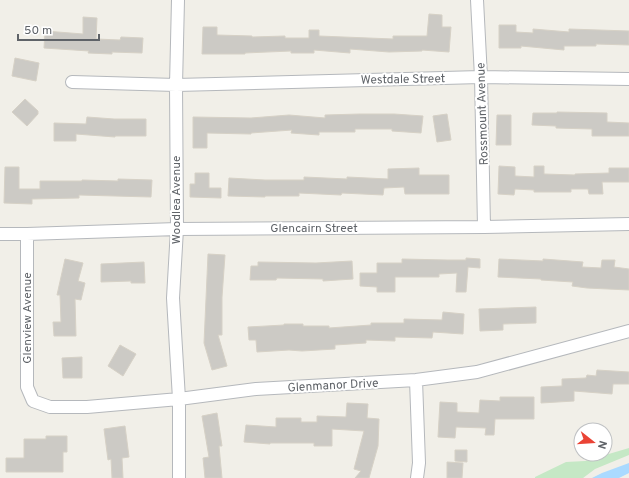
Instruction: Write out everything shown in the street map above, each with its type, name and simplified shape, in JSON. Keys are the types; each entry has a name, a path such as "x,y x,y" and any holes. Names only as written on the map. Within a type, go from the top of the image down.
{"street":[{"name":"Woodlea Avenue","path":"178,0 176,85 178,229 173,298 179,399 179,478"},
{"name":"Rossmount Avenue","path":"477,0 481,78 484,227"},
{"name":"Westdale Street","path":"72,82 176,85 481,78 629,79"},
{"name":"Glencairn Street","path":"0,234 178,229 484,227 629,224"},
{"name":"Glenview Avenue","path":"27,234 27,387 33,401"},
{"name":"Glenmanor Drive","path":"33,401 50,407 87,407 179,399 256,389 416,380 477,372 629,331"},
{"path":"416,380 419,464 417,478"}],"green space":[{"path":"629,448 629,455 613,462 613,453"},
{"path":"566,462 612,462 595,469 583,478 535,478"}],"water":[{"path":"629,463 629,473 619,478 592,478 602,473"}],"building":[{"path":"429,14 442,15 442,27 451,27 449,52 422,50 389,52 350,49 350,53 314,50 314,53 291,53 291,51 245,54 202,54 203,27 217,27 217,35 252,37 285,36 285,38 309,38 309,30 319,30 319,36 393,39 393,36 427,36"},
{"path":"83,17 97,18 96,39 120,40 121,37 143,38 142,53 88,53 89,51 44,48 45,31 83,34"},
{"path":"499,25 516,25 516,32 533,33 533,29 569,32 569,29 629,31 629,45 596,44 596,46 564,46 564,50 521,46 521,48 499,48"},
{"path":"15,58 39,63 36,81 12,76"},
{"path":"25,99 38,111 38,114 27,126 12,112"},
{"path":"533,113 607,113 607,122 629,123 629,136 592,136 592,129 556,128 556,126 532,125"},
{"path":"360,114 423,116 421,133 392,131 392,129 355,129 355,132 319,132 319,135 291,133 292,130 251,134 207,133 207,148 193,148 193,117 251,118 289,115 325,118 325,115"},
{"path":"447,114 451,140 437,142 433,116"},
{"path":"497,115 511,115 511,145 496,145"},
{"path":"87,117 146,119 146,136 115,137 76,134 76,141 54,141 54,123 86,124"},
{"path":"499,166 515,167 515,176 534,177 534,166 544,166 544,174 575,175 609,173 609,168 629,168 629,182 602,182 603,194 589,194 588,189 571,189 571,192 534,192 534,190 515,189 514,195 498,194"},
{"path":"5,167 19,167 19,189 40,189 40,181 118,181 118,179 152,180 151,197 79,195 79,198 32,199 32,204 4,203"},
{"path":"419,168 419,175 449,175 449,194 405,194 404,187 384,188 383,195 299,193 299,196 228,196 229,178 265,180 304,180 304,177 388,179 388,169"},
{"path":"195,173 209,173 209,188 221,188 221,198 190,197 190,184 195,184"},
{"path":"208,254 225,255 222,297 222,335 218,335 227,366 212,370 204,343"},
{"path":"466,258 480,259 480,268 468,267 466,292 456,292 457,273 439,274 439,277 395,277 395,292 377,292 377,287 360,286 360,273 377,273 377,263 402,263 402,259 466,260"},
{"path":"65,259 83,263 78,281 85,283 81,300 75,299 76,336 54,336 53,322 61,322 60,295 57,295"},
{"path":"499,259 543,261 543,259 583,262 582,267 601,268 602,260 615,260 614,267 629,269 629,290 572,286 573,282 498,277"},
{"path":"352,261 353,279 323,281 323,279 277,278 276,280 250,280 251,266 258,266 258,262 316,263"},
{"path":"144,262 145,283 131,283 131,281 101,282 101,264"},
{"path":"536,307 536,323 503,324 503,330 480,331 479,309"},
{"path":"443,312 464,314 463,334 433,332 432,338 395,337 395,341 366,340 366,343 335,345 335,349 302,351 289,350 257,352 256,340 249,340 248,327 303,324 303,326 329,326 329,328 371,325 371,323 404,323 404,319 442,320"},
{"path":"120,345 136,354 123,376 108,366"},
{"path":"82,357 82,378 63,378 62,358"},
{"path":"597,370 629,372 629,384 613,384 612,394 574,391 574,401 541,403 541,387 562,386 562,379 586,378 587,375 596,376"},
{"path":"500,397 534,397 534,419 495,419 494,435 485,435 486,428 456,427 455,438 438,437 440,402 457,403 457,412 479,413 480,400 500,401"},
{"path":"347,403 368,404 367,418 379,419 378,446 369,478 355,478 361,471 354,469 364,431 332,429 332,446 314,446 314,443 270,444 244,442 246,425 276,427 276,418 301,418 301,422 317,422 317,416 346,417"},
{"path":"217,413 222,446 219,446 222,478 205,478 203,458 209,457 202,416"},
{"path":"125,426 129,457 122,458 123,478 112,478 111,459 108,460 104,429"},
{"path":"46,436 67,436 67,452 63,452 63,472 6,472 6,458 24,458 24,439 46,439"},
{"path":"455,450 467,450 467,462 455,461"},
{"path":"447,462 463,463 462,478 447,478"}]}
